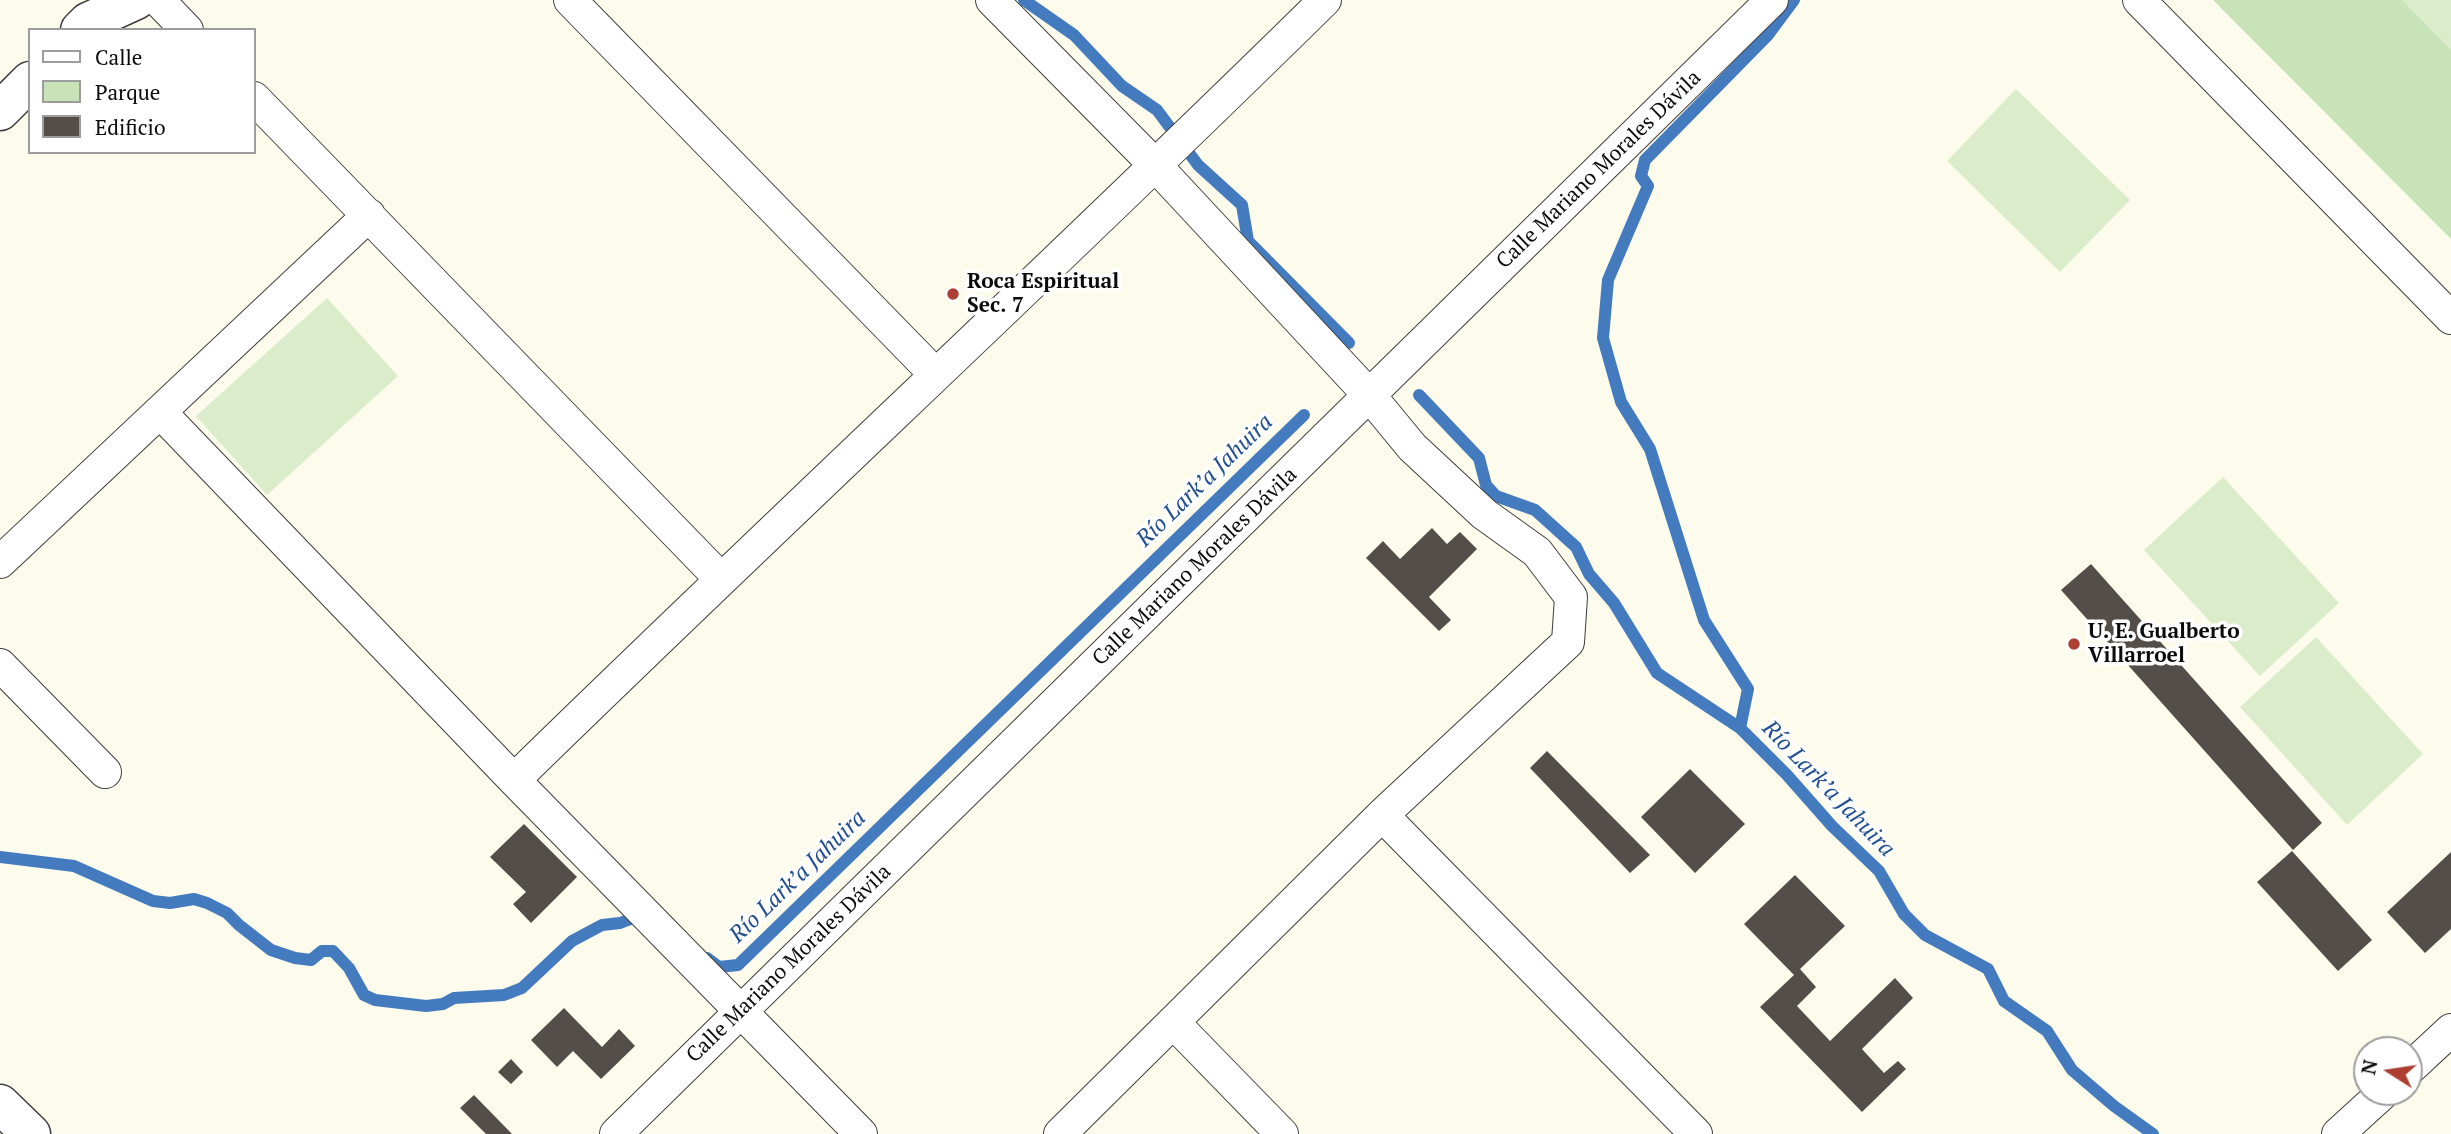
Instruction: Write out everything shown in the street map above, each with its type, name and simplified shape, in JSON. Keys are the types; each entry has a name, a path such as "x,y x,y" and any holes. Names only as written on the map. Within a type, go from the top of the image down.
{"street":[{"path":"83,17 136,0"},
{"path":"158,0 185,28"},
{"path":"570,0 935,374"},
{"path":"992,0 1156,166 1370,396 1412,447 1484,514 1537,552 1570,597 1568,642 1382,815 1060,1134"},
{"path":"514,780 720,578 1156,166 1325,0"},
{"name":"Calle Mariano Morales Dávila","path":"616,1134 1772,0"},
{"path":"2139,0 2451,318"},
{"path":"0,111 28,83"},
{"path":"256,99 720,578"},
{"path":"0,562 369,215"},
{"path":"160,412 514,780 861,1134"},
{"path":"0,664 105,772"},
{"path":"1382,815 1696,1134"},
{"path":"1172,1022 1282,1134"},
{"path":"2423,1056 2451,1030"},
{"path":"0,1104 31,1134"},
{"path":"2338,1134 2369,1106"}],"green space":[{"path":"2213,0 2451,0 2451,239"},
{"path":"2402,0 2451,0 2451,50"},
{"path":"2016,89 2130,200 2060,272 1947,161"},
{"path":"327,298 398,376 267,495 196,416"},
{"path":"2223,477 2339,603 2260,676 2144,550"},
{"path":"2316,637 2423,754 2347,825 2240,707"}],"building":[{"path":"1432,528 1447,544 1460,532 1477,549 1429,597 1451,620 1439,631 1366,558 1383,541 1400,559"},
{"path":"2091,564 2322,823 2293,850 2061,590"},
{"path":"1547,751 1650,855 1630,873 1530,768"},
{"path":"1690,769 1745,824 1695,873 1641,817"},
{"path":"524,824 577,877 531,923 513,904 526,892 490,857"},
{"path":"2292,851 2372,940 2338,971 2257,882"},
{"path":"2451,852 2451,929 2425,953 2387,912"},
{"path":"1795,875 1845,926 1800,969 1816,987 1797,1006 1830,1041 1895,978 1913,998 1862,1049 1884,1073 1898,1061 1906,1069 1862,1112 1760,1007 1794,975 1744,924"},
{"path":"564,1008 602,1047 619,1029 635,1046 601,1079 573,1051 557,1067 531,1040"},
{"path":"511,1059 523,1072 511,1084 498,1072"},
{"path":"474,1095 512,1134 486,1134 460,1108"}],"waterway":[{"path":"1024,0 1074,35 1122,86 1157,110 1198,165 1242,205 1248,241 1349,343"},
{"name":"Río Lark’a Jahuira","path":"1794,0 1768,35 1645,160 1641,176 1648,186 1608,280 1603,338 1621,402 1650,449 1704,620 1748,689 1740,728 1832,826 1879,871 1904,914 1925,935 1988,969 2004,1001 2047,1031 2072,1070 2114,1106 2153,1134"},
{"name":"Río Lark’a Jahuira","path":"1419,395 1479,458 1486,485 1496,496 1535,510 1576,547 1589,574 1614,603 1657,673 1740,728"},
{"name":"Río Lark’a Jahuira","path":"707,958 719,967 738,965 1304,415"},
{"name":"Río Lark’a Jahuira","path":"0,857 74,866 153,901 170,903 194,899 207,903 227,913 271,950 311,960 322,951 333,951 349,968 364,995 375,1000 426,1006 443,1004 454,998 504,995 522,988 572,941 602,925 620,923 636,917 645,918"}],"place":[{"name":"Roca Espiritual Sec. 7","path":"953,294"},
{"name":"U. E. Gualberto Villarroel","path":"2074,644"}]}
